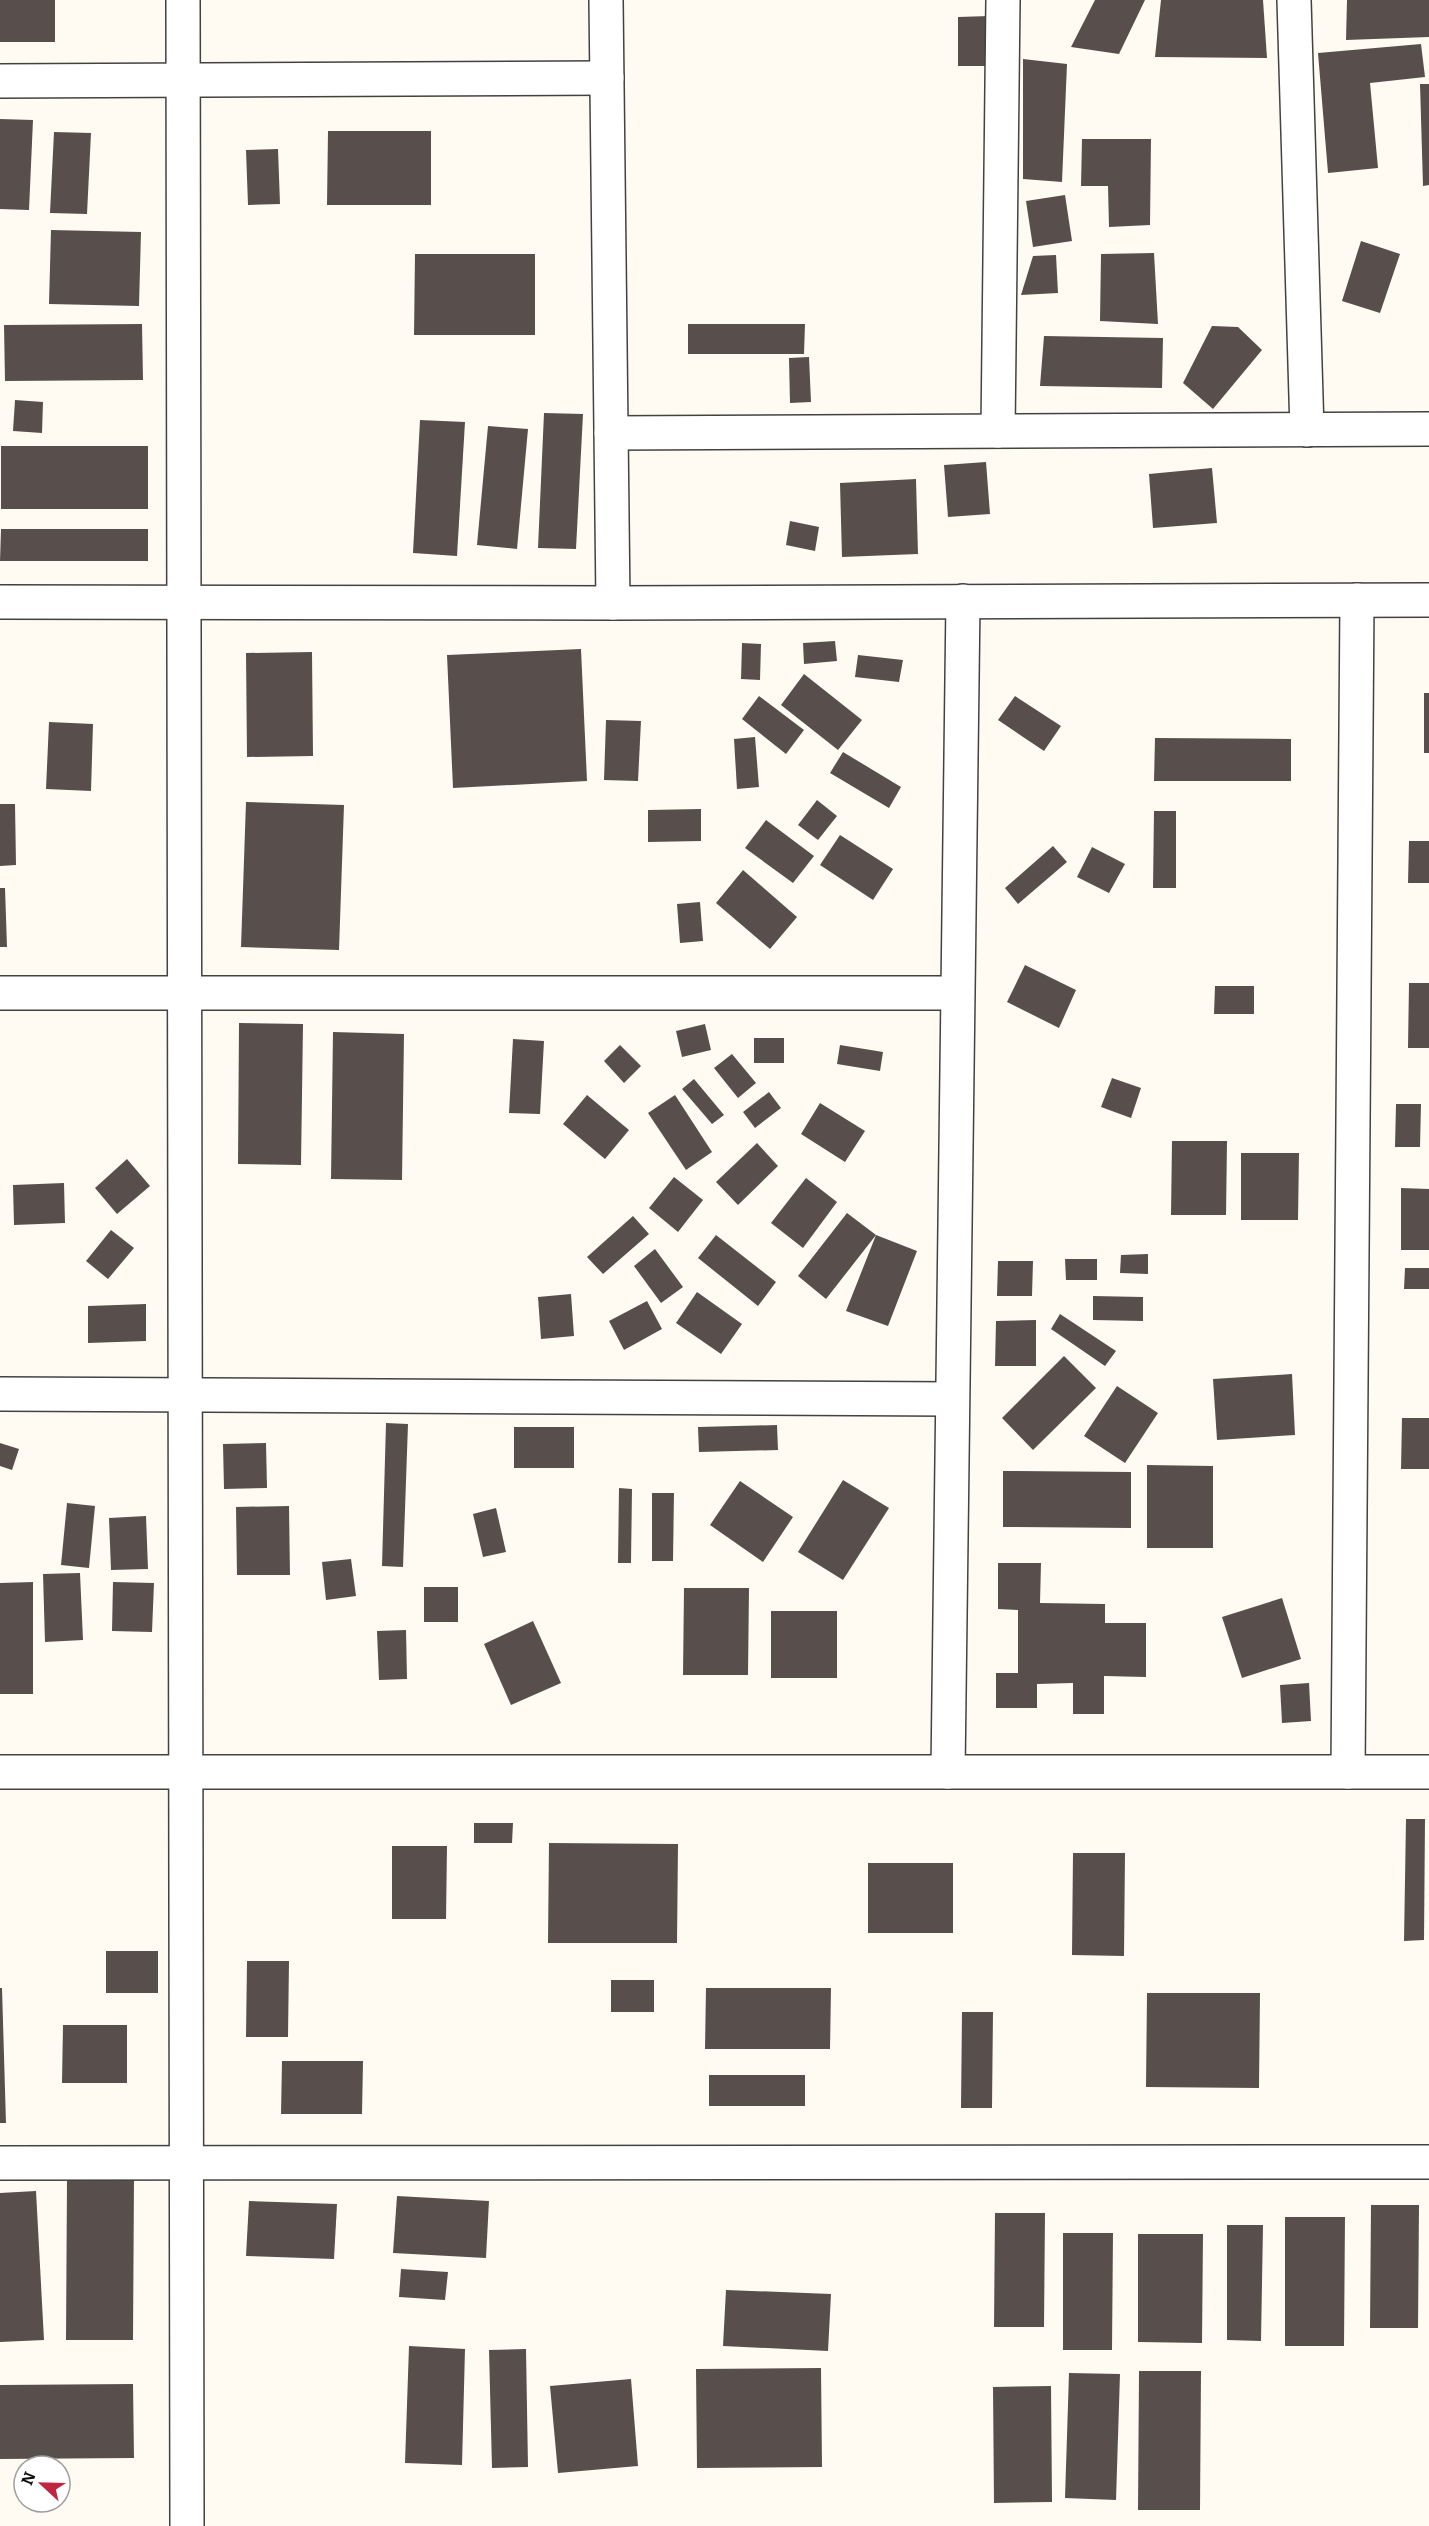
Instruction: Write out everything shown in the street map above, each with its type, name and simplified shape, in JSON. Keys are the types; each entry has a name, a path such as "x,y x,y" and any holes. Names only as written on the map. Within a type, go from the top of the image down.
{"street":[{"path":"183,0 187,2526"},
{"path":"606,0 613,603"},
{"path":"998,431 1004,0"},
{"path":"1294,0 1307,430"},
{"path":"0,81 607,78"},
{"path":"611,433 1429,429"},
{"path":"1348,1772 1357,600"},
{"path":"0,602 613,603 1429,600"},
{"path":"948,1772 963,601"},
{"path":"0,993 957,993"},
{"path":"0,1395 952,1399"},
{"path":"0,1772 1429,1772"},
{"path":"0,2163 1429,2162"}],"building":[{"path":"0,0 55,0 55,42 0,42"},
{"path":"1095,0 1145,0 1119,54 1071,47"},
{"path":"1161,0 1263,0 1267,58 1155,57"},
{"path":"1347,0 1429,0 1429,37 1346,40"},
{"path":"989,16 989,66 958,66 958,17"},
{"path":"1421,44 1425,77 1370,83 1378,168 1328,173 1318,53"},
{"path":"1023,59 1067,64 1062,182 1023,179"},
{"path":"1420,84 1429,84 1429,185 1423,186"},
{"path":"0,119 33,120 29,210 0,209"},
{"path":"328,131 431,131 431,205 327,205"},
{"path":"54,132 91,133 87,214 50,213"},
{"path":"1082,139 1151,139 1150,225 1109,227 1108,186 1081,186"},
{"path":"278,149 280,204 248,205 246,150"},
{"path":"1065,195 1072,241 1033,247 1026,201"},
{"path":"51,230 141,232 139,306 49,304"},
{"path":"1361,241 1400,254 1380,313 1342,301"},
{"path":"1154,253 1158,324 1100,321 1101,254"},
{"path":"415,254 535,254 535,335 414,335"},
{"path":"1056,255 1058,293 1021,295 1033,256"},
{"path":"142,324 143,380 5,381 4,325"},
{"path":"688,324 805,324 804,354 688,354"},
{"path":"1212,326 1238,327 1262,350 1213,409 1183,383"},
{"path":"1044,336 1163,338 1162,388 1040,386"},
{"path":"809,357 811,402 790,403 789,358"},
{"path":"15,400 43,402 42,433 13,431"},
{"path":"544,413 583,414 576,549 538,548"},
{"path":"420,420 465,422 457,556 413,553"},
{"path":"488,426 528,429 517,549 477,545"},
{"path":"1,446 148,446 148,509 1,509"},
{"path":"986,462 990,514 948,517 944,465"},
{"path":"1212,468 1217,523 1153,528 1149,474"},
{"path":"916,479 918,554 842,557 840,483"},
{"path":"790,521 819,527 815,551 786,545"},
{"path":"1,529 148,529 148,561 0,561"},
{"path":"835,641 837,661 804,664 803,643"},
{"path":"742,643 761,644 760,680 741,679"},
{"path":"581,649 587,781 453,788 447,655"},
{"path":"312,652 313,756 247,757 246,653"},
{"path":"858,655 903,660 899,682 855,677"},
{"path":"804,674 862,720 838,750 781,705"},
{"path":"1424,693 1429,693 1429,753 1424,753"},
{"path":"759,696 804,730 786,754 742,719"},
{"path":"1015,696 1061,726 1044,751 998,720"},
{"path":"606,720 641,721 638,781 604,780"},
{"path":"49,722 93,724 91,791 46,789"},
{"path":"755,737 759,787 737,789 734,739"},
{"path":"1155,738 1291,739 1291,781 1154,781"},
{"path":"843,752 901,787 889,808 830,773"},
{"path":"817,800 837,816 818,840 798,825"},
{"path":"246,802 344,805 339,950 241,947"},
{"path":"0,804 15,804 16,865 0,866"},
{"path":"701,809 701,841 648,842 648,810"},
{"path":"1154,811 1176,811 1176,888 1153,888"},
{"path":"766,820 814,856 793,883 745,848"},
{"path":"840,835 893,869 873,900 820,865"},
{"path":"1409,841 1429,841 1429,883 1408,883"},
{"path":"1053,846 1067,862 1018,904 1005,888"},
{"path":"1092,847 1125,864 1109,893 1077,877"},
{"path":"743,870 797,917 770,949 716,903"},
{"path":"0,888 5,888 7,947 0,947"},
{"path":"700,902 703,941 680,943 677,904"},
{"path":"1025,965 1076,990 1059,1028 1007,1002"},
{"path":"1409,983 1429,983 1429,1048 1408,1048"},
{"path":"1215,986 1254,986 1254,1014 1214,1014"},
{"path":"239,1023 303,1024 301,1165 238,1164"},
{"path":"705,1024 711,1050 682,1057 676,1031"},
{"path":"333,1032 404,1034 402,1180 331,1179"},
{"path":"754,1038 784,1038 784,1063 754,1063"},
{"path":"513,1039 544,1041 540,1114 509,1113"},
{"path":"620,1045 641,1066 624,1083 604,1061"},
{"path":"840,1045 883,1052 880,1071 837,1064"},
{"path":"732,1054 756,1083 738,1098 714,1068"},
{"path":"1112,1078 1141,1088 1131,1118 1101,1107"},
{"path":"694,1079 724,1115 712,1124 682,1089"},
{"path":"769,1092 781,1108 755,1128 743,1112"},
{"path":"587,1095 629,1130 605,1159 563,1124"},
{"path":"675,1095 712,1152 686,1170 648,1113"},
{"path":"820,1103 865,1131 845,1162 801,1134"},
{"path":"1396,1104 1421,1104 1420,1147 1395,1147"},
{"path":"1172,1141 1227,1141 1226,1215 1171,1215"},
{"path":"757,1143 778,1166 738,1205 716,1182"},
{"path":"1241,1153 1299,1153 1298,1220 1241,1220"},
{"path":"127,1159 150,1186 117,1214 95,1188"},
{"path":"674,1177 703,1200 678,1232 649,1208"},
{"path":"806,1178 837,1202 803,1248 771,1223"},
{"path":"64,1183 65,1223 14,1225 13,1185"},
{"path":"1401,1188 1429,1189 1429,1250 1401,1250"},
{"path":"847,1213 876,1235 826,1299 798,1276"},
{"path":"633,1216 649,1234 603,1274 587,1257"},
{"path":"111,1230 134,1248 108,1279 86,1261"},
{"path":"716,1235 776,1282 758,1306 698,1258"},
{"path":"876,1235 917,1251 888,1326 846,1311"},
{"path":"655,1249 683,1287 661,1303 634,1266"},
{"path":"1148,1254 1148,1274 1120,1273 1121,1255"},
{"path":"1065,1259 1097,1259 1097,1280 1066,1280"},
{"path":"998,1261 1033,1261 1032,1296 997,1296"},
{"path":"1405,1268 1429,1268 1429,1289 1404,1289"},
{"path":"697,1292 742,1324 721,1354 676,1323"},
{"path":"571,1294 574,1336 541,1339 538,1297"},
{"path":"1093,1296 1143,1297 1143,1321 1093,1320"},
{"path":"647,1301 662,1329 624,1350 609,1321"},
{"path":"146,1304 146,1341 88,1343 88,1306"},
{"path":"1060,1314 1116,1351 1105,1366 1051,1329"},
{"path":"1036,1320 1036,1366 995,1366 996,1321"},
{"path":"1064,1356 1096,1388 1033,1450 1002,1418"},
{"path":"1292,1374 1295,1435 1217,1440 1213,1379"},
{"path":"1117,1386 1158,1413 1125,1463 1084,1436"},
{"path":"1402,1418 1429,1418 1429,1469 1401,1469"},
{"path":"386,1423 408,1424 403,1567 382,1566"},
{"path":"777,1425 778,1450 699,1452 698,1427"},
{"path":"514,1427 574,1427 574,1468 514,1468"},
{"path":"0,1443 19,1449 12,1470 0,1466"},
{"path":"266,1443 267,1488 224,1489 223,1444"},
{"path":"1147,1465 1213,1466 1213,1548 1147,1548"},
{"path":"1003,1471 1131,1472 1131,1528 1003,1527"},
{"path":"843,1480 889,1508 843,1580 798,1552"},
{"path":"740,1481 793,1517 763,1562 710,1525"},
{"path":"619,1488 632,1489 631,1563 618,1563"},
{"path":"652,1493 674,1493 673,1561 652,1561"},
{"path":"67,1503 95,1506 89,1568 61,1565"},
{"path":"289,1506 290,1575 237,1575 236,1507"},
{"path":"496,1508 506,1552 483,1557 473,1514"},
{"path":"146,1516 148,1569 111,1570 109,1518"},
{"path":"351,1559 356,1596 326,1600 322,1562"},
{"path":"998,1563 1041,1563 1040,1603 1105,1604 1105,1623 1146,1623 1146,1677 1104,1676 1104,1714 1073,1714 1073,1683 1037,1684 1037,1708 996,1708 996,1673 1018,1673 1018,1610 998,1609"},
{"path":"80,1573 83,1640 45,1642 43,1574"},
{"path":"33,1582 33,1694 0,1694 0,1583"},
{"path":"113,1582 154,1583 152,1632 112,1631"},
{"path":"424,1587 458,1587 458,1622 424,1622"},
{"path":"684,1588 749,1588 748,1675 683,1675"},
{"path":"1282,1598 1301,1659 1242,1678 1222,1617"},
{"path":"771,1611 837,1611 837,1678 771,1678"},
{"path":"533,1621 561,1683 511,1705 484,1644"},
{"path":"406,1630 407,1679 379,1680 377,1631"},
{"path":"1309,1683 1311,1721 1282,1723 1280,1685"},
{"path":"1406,1819 1425,1819 1424,1940 1404,1941"},
{"path":"474,1823 513,1823 512,1843 474,1843"},
{"path":"549,1843 678,1844 677,1943 548,1943"},
{"path":"392,1846 447,1846 446,1919 392,1919"},
{"path":"1073,1853 1125,1853 1124,1956 1072,1955"},
{"path":"868,1863 953,1863 953,1933 868,1933"},
{"path":"106,1951 158,1951 158,1993 106,1993"},
{"path":"247,1961 289,1961 288,2037 246,2037"},
{"path":"611,1980 654,1980 654,2012 611,2012"},
{"path":"0,1988 2,1988 6,2123 0,2123"},
{"path":"706,1988 831,1988 830,2049 705,2049"},
{"path":"1147,1993 1260,1993 1259,2088 1146,2087"},
{"path":"962,2012 993,2012 992,2108 961,2108"},
{"path":"63,2025 127,2025 127,2083 62,2083"},
{"path":"282,2061 363,2061 362,2114 281,2114"},
{"path":"709,2075 805,2075 805,2106 709,2106"},
{"path":"134,2179 133,2340 66,2340 67,2180"},
{"path":"36,2191 44,2340 0,2342 0,2193"},
{"path":"397,2196 489,2201 486,2258 393,2253"},
{"path":"249,2201 337,2204 334,2259 246,2256"},
{"path":"1371,2205 1419,2205 1418,2328 1370,2328"},
{"path":"995,2213 1045,2213 1044,2327 994,2327"},
{"path":"1285,2217 1345,2217 1344,2346 1285,2346"},
{"path":"1227,2225 1263,2225 1261,2341 1227,2340"},
{"path":"1063,2233 1113,2233 1112,2350 1063,2350"},
{"path":"1138,2234 1203,2234 1202,2343 1138,2342"},
{"path":"401,2269 448,2272 445,2300 399,2297"},
{"path":"726,2290 831,2294 828,2351 723,2346"},
{"path":"409,2346 465,2349 462,2465 405,2463"},
{"path":"526,2349 528,2467 492,2468 489,2350"},
{"path":"821,2368 822,2467 697,2468 696,2369"},
{"path":"1139,2371 1201,2371 1200,2510 1138,2510"},
{"path":"1069,2373 1120,2374 1116,2500 1065,2498"},
{"path":"631,2379 638,2466 558,2473 550,2386"},
{"path":"133,2384 134,2458 72,2458 72,2454 12,2454 12,2459 0,2459 0,2385"},
{"path":"1051,2386 1052,2502 994,2503 993,2387"}]}
